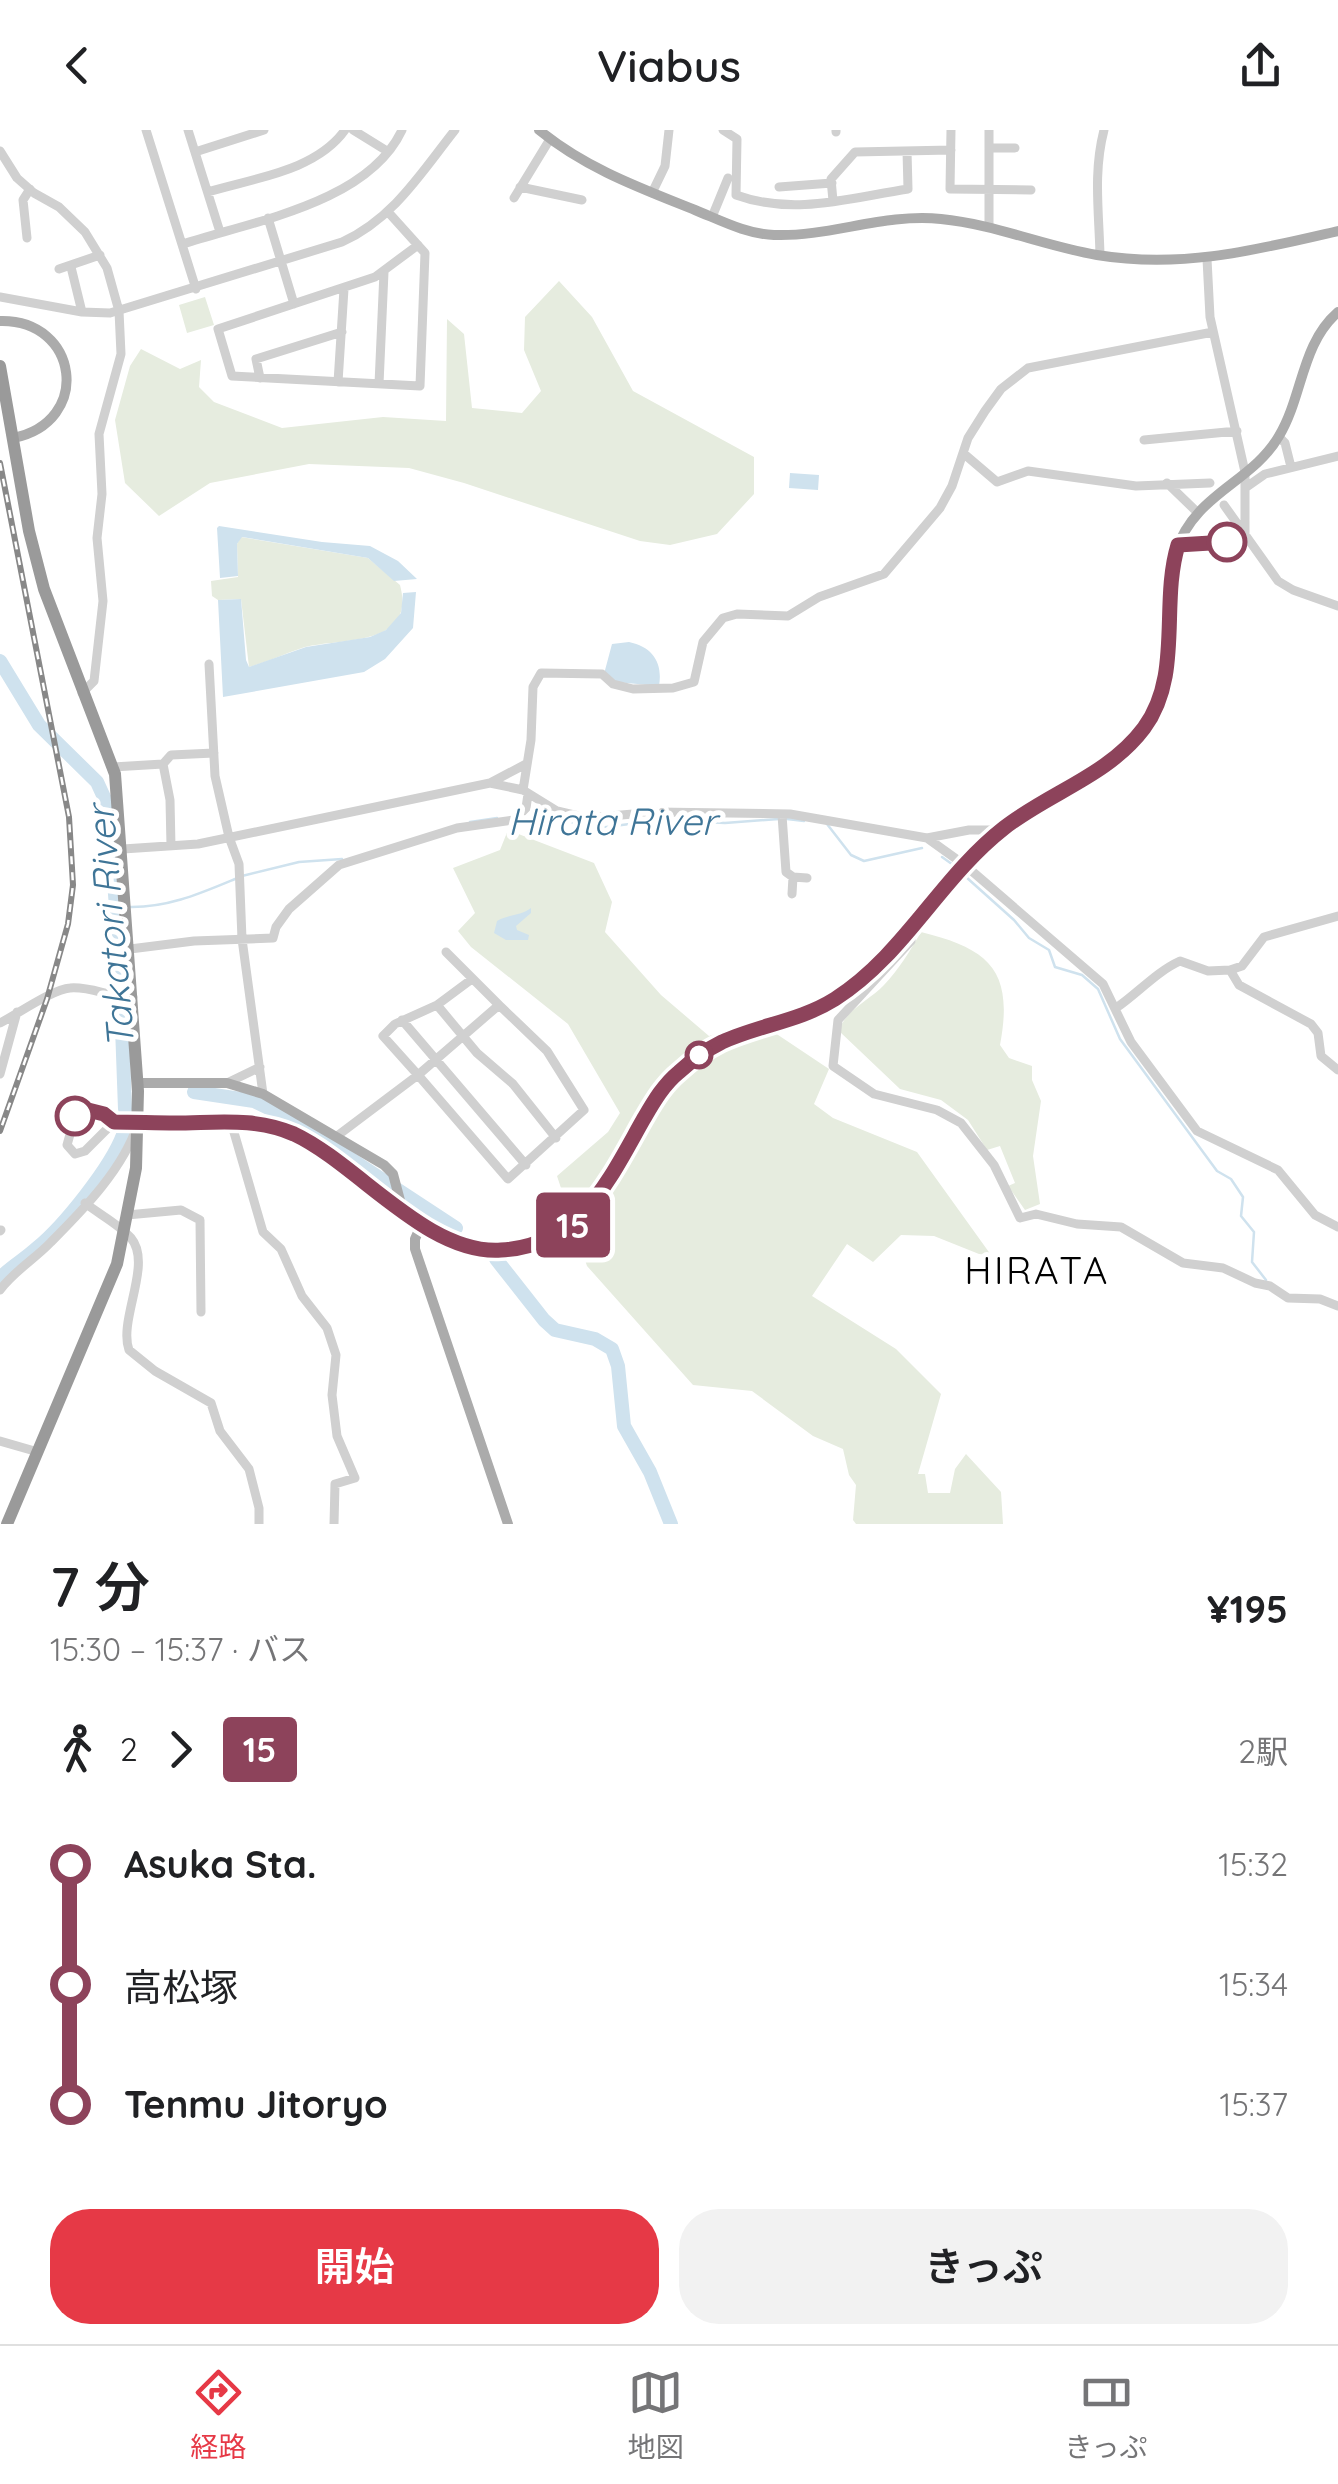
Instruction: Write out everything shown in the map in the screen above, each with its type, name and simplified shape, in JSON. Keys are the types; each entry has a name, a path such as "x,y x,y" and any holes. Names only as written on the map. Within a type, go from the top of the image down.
{"highway":[{"path":"0,366 28,532 44,589 113,767 123,849 138,1083 136,1168 117,1264 7,1524"}],"main road":[{"path":"540,130 593,166 652,193 744,230 774,235 898,218 940,219 1100,255 1152,260 1206,259 1338,231"},
{"path":"138,1122 263,1124 294,1134 401,1203 422,1223 448,1238 494,1250 528,1246 570,1227 598,1200 656,1099 673,1077 724,1041 801,1016 832,1001 872,972 1002,830 1038,804 1103,769 1126,750 1147,724 1161,696 1166,672 1172,563 1178,545 1197,512 1246,472 1279,437 1309,354 1322,328 1338,312"},
{"path":"0,321 22,322 42,332 62,356 66,377 64,400 55,417 42,428 14,438"},
{"path":"138,1083 227,1084 263,1094 384,1165 395,1178 401,1203"},
{"path":"422,1223 415,1249 508,1524"}],"street":[{"path":"146,130 196,288"},
{"path":"188,130 220,232"},
{"path":"195,152 264,130"},
{"path":"208,192 316,158 345,130"},
{"path":"353,130 387,151"},
{"path":"182,244 345,190 387,151 402,130"},
{"path":"0,297 82,312 119,311 342,242 389,213 455,130"},
{"path":"652,193 665,166 670,130"},
{"path":"723,130 737,139 736,194 773,206 908,188 907,151"},
{"path":"950,130 950,189 1031,190"},
{"path":"988,227 990,130"},
{"path":"1100,255 1096,158 1104,130"},
{"path":"514,198 550,139"},
{"path":"989,148 1015,148"},
{"path":"833,201 831,179 856,152 950,150"},
{"path":"0,151 10,169 30,189 76,220 100,255 119,311 121,354 100,434 102,494 97,538 103,601 94,680 82,693"},
{"path":"712,217 728,178"},
{"path":"779,187 832,183"},
{"path":"520,187 582,200"},
{"path":"28,238 23,200 30,189"},
{"path":"389,213 418,245 425,253 420,386 232,376 218,329 344,289 384,272 418,245"},
{"path":"268,218 294,304"},
{"path":"59,269 100,255"},
{"path":"1206,259 1213,332 1246,472 1244,535"},
{"path":"71,266 82,312"},
{"path":"379,384 384,272"},
{"path":"338,382 344,289"},
{"path":"260,378 256,358 342,332"},
{"path":"130,948 273,938 289,910 339,864 457,828 514,820 524,813 533,687 541,674 602,674 614,684 633,689 672,688 694,682 703,642 723,618 737,614 788,616 819,598 884,574 940,508 968,438 1001,389 1028,368 1213,332"},
{"path":"1144,440 1238,431"},
{"path":"1279,437 1285,443 1291,467"},
{"path":"964,452 997,482 1028,471 1108,480 1121,486 1210,483"},
{"path":"1244,488 1265,474 1338,456"},
{"path":"1167,483 1197,512"},
{"path":"1224,505 1278,580 1292,590 1338,606"},
{"path":"1178,545 1231,542 1244,535"},
{"path":"209,664 215,776 240,875 242,940 263,1094"},
{"path":"171,846 164,764 171,755 214,752"},
{"path":"113,767 164,764"},
{"path":"123,849 229,837 490,783 526,764"},
{"path":"490,783 525,792 557,810 588,818 656,812 818,818 927,838 969,830 1002,830"},
{"path":"782,818 786,872 807,878"},
{"path":"927,838 966,866 1103,984 1131,1042 1197,1131 1278,1170 1315,1215 1338,1228"},
{"path":"792,894 793,877"},
{"path":"1116,1008 1163,969 1180,961 1208,971 1230,970 1242,966 1264,937 1338,916"},
{"path":"912,930 912,941 838,1020 833,1066 874,1094 937,1110 962,1122 994,1165 1020,1218 1036,1214 1077,1224 1121,1226 1182,1263 1223,1268 1270,1286 1288,1298 1320,1299 1338,1306"},
{"path":"446,952 547,1052 584,1110 508,1179 383,1036 402,1020 438,1005 472,980"},
{"path":"1230,970 1239,986 1311,1024 1318,1033 1321,1056 1338,1070"},
{"path":"0,1022 22,1006 69,988 116,998 133,997"},
{"path":"438,1005 463,1037 513,1084 556,1138"},
{"path":"337,1136 418,1075 499,1005"},
{"path":"0,1074 17,1012"},
{"path":"402,1020 526,1165"},
{"path":"227,1084 260,1068"},
{"path":"0,1290 50,1243 122,1159 138,1122 114,1122 104,1114 80,1110 76,1113 68,1148 74,1154 85,1151 114,1122"},
{"path":"231,1122 264,1232 281,1249 302,1296 327,1328 336,1355 332,1408 337,1436 355,1478 336,1484 334,1524"},
{"path":"85,1204 134,1242 136,1286 126,1330 129,1350 211,1403 220,1432 249,1469 259,1524"},
{"path":"127,1214 181,1210 200,1220 200,1312"},
{"path":"0,1441 38,1452"}],"shaded area":[{"path":"559,281 592,317 633,391 754,457 754,494 717,534 670,545 640,541 409,468 309,464 210,483 159,516 125,483 115,420 130,366 141,349 180,369 201,360 199,387 214,402 282,428 383,417 446,421 447,319 464,334 472,408 522,413 541,391 524,350 525,317"},
{"path":"205,297 214,325 187,333 179,305"},
{"path":"241,537 368,558 400,585 402,606 397,620 371,636 302,648 249,667 241,599 218,600 212,596 211,581 238,577 237,544"},
{"path":"508,830 594,863 612,902 605,932 661,995 709,1036 757,1021 829,1069 814,1104 833,1118 917,1152 991,1255 934,1236 901,1235 873,1262 847,1244 812,1296 896,1349 941,1394 918,1474 925,1474 928,1493 950,1493 955,1469 966,1454 1001,1492 1003,1524 856,1524 856,1485 849,1475 843,1449 813,1436 752,1391 693,1385 587,1266 557,1176 608,1132 620,1113 568,1024 471,947 458,931 475,913 453,868 500,850"},
{"path":"921,932 964,946 980,956 999,981 1003,999 1000,1045 1009,1058 1032,1066 1032,1080 1041,1101 1033,1156 1040,1204 1025,1210 1008,1186 1015,1183 1000,1146 987,1150 968,1120 941,1100 900,1089 839,1031 852,1011 889,979"}],"water":[{"path":"790,473 819,475 818,490 789,488"},
{"path":"219,526 370,546 398,561 417,579 394,581 368,558 242,537 237,544 238,576 220,578"},
{"path":"416,592 413,628 385,659 364,672 223,697 218,600 241,599 249,667 306,647 370,637 386,630 401,613 403,593"},
{"path":"629,642 654,657 659,686 616,682 604,674 612,644"},
{"path":"531,908 531,913 516,926 529,935 528,940 506,940 494,933 497,921"}],"waterway":[{"name":"Takatori River","path":"0,661 39,725 97,782 108,806 119,945 125,1109"},
{"name":"Hirata River","path":"524,817 553,818 599,828 660,820 725,823 779,819"},
{"name":"Hirata River","path":"470,822 497,818"},
{"name":"Hirata River","path":"787,819 804,821"},
{"name":"Hirata River","path":"827,824 851,855 864,861 922,848"},
{"name":"Hirata River","path":"942,857 956,867"},
{"name":"Hirata River","path":"242,876 299,862 342,859"},
{"name":"Hirata River","path":"966,877 1029,938 1049,950 1055,967 1082,975 1098,989 1120,1039 1217,1171 1231,1179 1243,1197 1241,1216 1254,1232 1252,1262 1266,1280"},
{"name":"Hirata River","path":"128,907 170,903 235,879"},
{"path":"194,1092 254,1101 287,1117 456,1228"},
{"name":"Takatori River","path":"0,1278 73,1211 98,1179 123,1135"},
{"path":"496,1259 555,1330 595,1339 612,1349 618,1366 624,1426 650,1472 671,1524"}],"railway":[{"path":"0,463 69,817 73,885 68,924 47,999 0,1131"}],"bus line":[{"name":"15","path":"75,1116 84,1109 104,1114 114,1122 263,1124 294,1134 422,1223 474,1248 504,1250 528,1246 556,1234 570,1227 598,1200 656,1099 673,1077 724,1041 801,1016 832,1001 872,972 1002,830 1038,804 1103,769 1126,750 1147,724 1161,696 1166,672 1172,563 1178,545 1227,542"}],"district":[{"name":"HIRATA","path":"1037,1271"}]}
